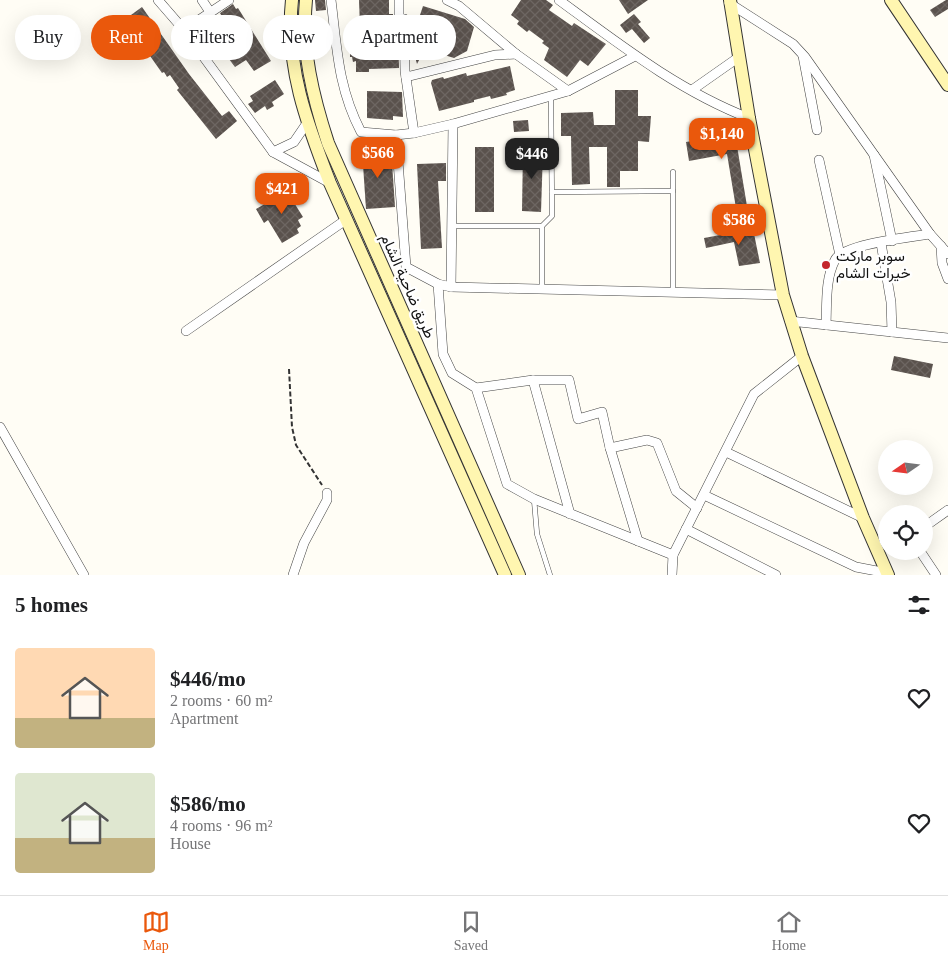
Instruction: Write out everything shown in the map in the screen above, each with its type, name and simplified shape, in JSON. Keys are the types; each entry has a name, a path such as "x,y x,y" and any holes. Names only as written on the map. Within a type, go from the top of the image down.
{"main road":[{"name":"طريق ضاحية الشام","path":"292,0 295,73 307,123 330,183 505,575"},
{"name":"طريق ضاحية الشام","path":"306,0 308,68 316,106 328,144 519,575"},
{"path":"891,0 948,85"},
{"path":"729,2 748,118 782,295 802,356 863,518 878,544"},
{"path":"884,560 888,574"}],"street":[{"path":"158,0 171,15"},
{"path":"202,0 210,12"},
{"path":"206,15 229,0"},
{"path":"331,0 342,87 350,110 361,132 396,135 414,132 453,124 551,97 568,91 635,56"},
{"path":"399,0 399,18 404,19 406,77 414,132"},
{"path":"447,0 459,6 516,54 568,91"},
{"path":"559,0 635,56 720,107 748,118"},
{"path":"729,2 793,44 802,54 873,151 930,234 948,254"},
{"path":"406,77 495,55 516,54"},
{"path":"802,54 817,130"},
{"path":"692,90 739,57"},
{"path":"206,60 273,152 330,183"},
{"path":"273,152 294,142 307,123"},
{"path":"450,287 453,124"},
{"path":"396,135 406,267 438,284 450,287 782,295"},
{"path":"873,151 892,241"},
{"path":"819,160 840,255"},
{"path":"186,331 347,219"},
{"path":"826,325 828,277 836,258 848,248 930,234"},
{"path":"881,242 891,302 892,332"},
{"path":"941,246 942,264 948,279"},
{"path":"438,284 443,354 452,373 476,388 533,380 569,380 578,419 602,412 610,448 638,541"},
{"path":"790,321 948,338"},
{"path":"672,575 673,555 754,394 802,356"},
{"path":"533,380 570,514"},
{"path":"476,388 507,484 534,499 673,555"},
{"path":"0,427 84,575"},
{"path":"610,448 647,440 657,443 676,491 697,508"},
{"path":"726,452 863,518"},
{"path":"293,575 304,543 328,500 327,493"},
{"path":"704,494 856,567 888,574"},
{"path":"933,521 948,510"},
{"path":"686,529 776,575"},
{"path":"926,560 936,575"}],"lane":[{"path":"452,226 542,226 552,216 551,97"},
{"path":"673,172 673,292"},
{"path":"552,192 673,191"},
{"path":"542,226 542,289"},
{"path":"534,499 537,534 550,575"}],"path":[{"path":"289,370 292,427 296,445 327,493"}],"building":[{"path":"315,0 325,0 326,10 316,11"},
{"path":"359,0 389,0 389,14 393,14 393,15 360,15"},
{"path":"521,0 546,0 553,5 549,10 572,26 574,23 606,44 588,66 580,60 567,77 544,60 549,48 542,43 544,41 529,30 527,32 517,24 519,21 511,15"},
{"path":"619,0 648,0 628,14"},
{"path":"948,0 948,9 935,17 930,10"},
{"path":"233,4 242,15 221,15 220,13"},
{"path":"423,6 452,15 420,15"},
{"path":"142,7 148,15 131,15"},
{"path":"634,14 641,22 638,24 650,38 644,43 632,29 626,33 620,25"},
{"path":"456,16 465,19 474,27 467,51 456,57"},
{"path":"253,32 263,48 263,60 271,61 254,71 246,60 253,60"},
{"path":"161,34 171,48 171,60 179,60 222,116 229,111 237,121 216,139 177,90 179,88 170,75 167,77 164,72 162,73 153,60 161,60"},
{"path":"230,60 246,60 235,67"},
{"path":"353,60 399,60 399,68 369,69 369,72 356,72 356,61 353,62"},
{"path":"510,66 515,90 506,93 507,95 491,99 490,96 439,111 431,83 432,80 466,73 467,76"},
{"path":"275,80 284,94 272,102 274,106 267,110 265,106 255,113 248,104 253,101 250,96"},
{"path":"615,90 638,90 638,116 651,116 649,142 638,141 638,171 620,171 620,187 607,187 607,147 589,147 590,184 572,185 571,136 561,136 561,113 593,112 594,125 615,125"},
{"path":"367,91 402,92 403,117 393,116 393,120 367,118"},
{"path":"528,120 529,131 514,132 513,121"},
{"path":"735,134 747,206 736,208 727,154 689,161 686,142"},
{"path":"475,147 494,147 494,212 475,212"},
{"path":"391,148 395,207 366,209 362,150"},
{"path":"523,149 543,150 541,212 522,211"},
{"path":"446,163 446,181 438,181 442,248 421,249 417,164"},
{"path":"283,185 303,217 298,220 301,226 297,229 299,233 282,243 268,220 264,223 256,209 279,196 276,190"},
{"path":"753,229 760,263 739,266 734,242 706,248 704,238"},
{"path":"894,356 933,364 930,378 891,370"}],"place":[{"name":"سوبر ماركت خيرات الشام","path":"826,265"}]}
